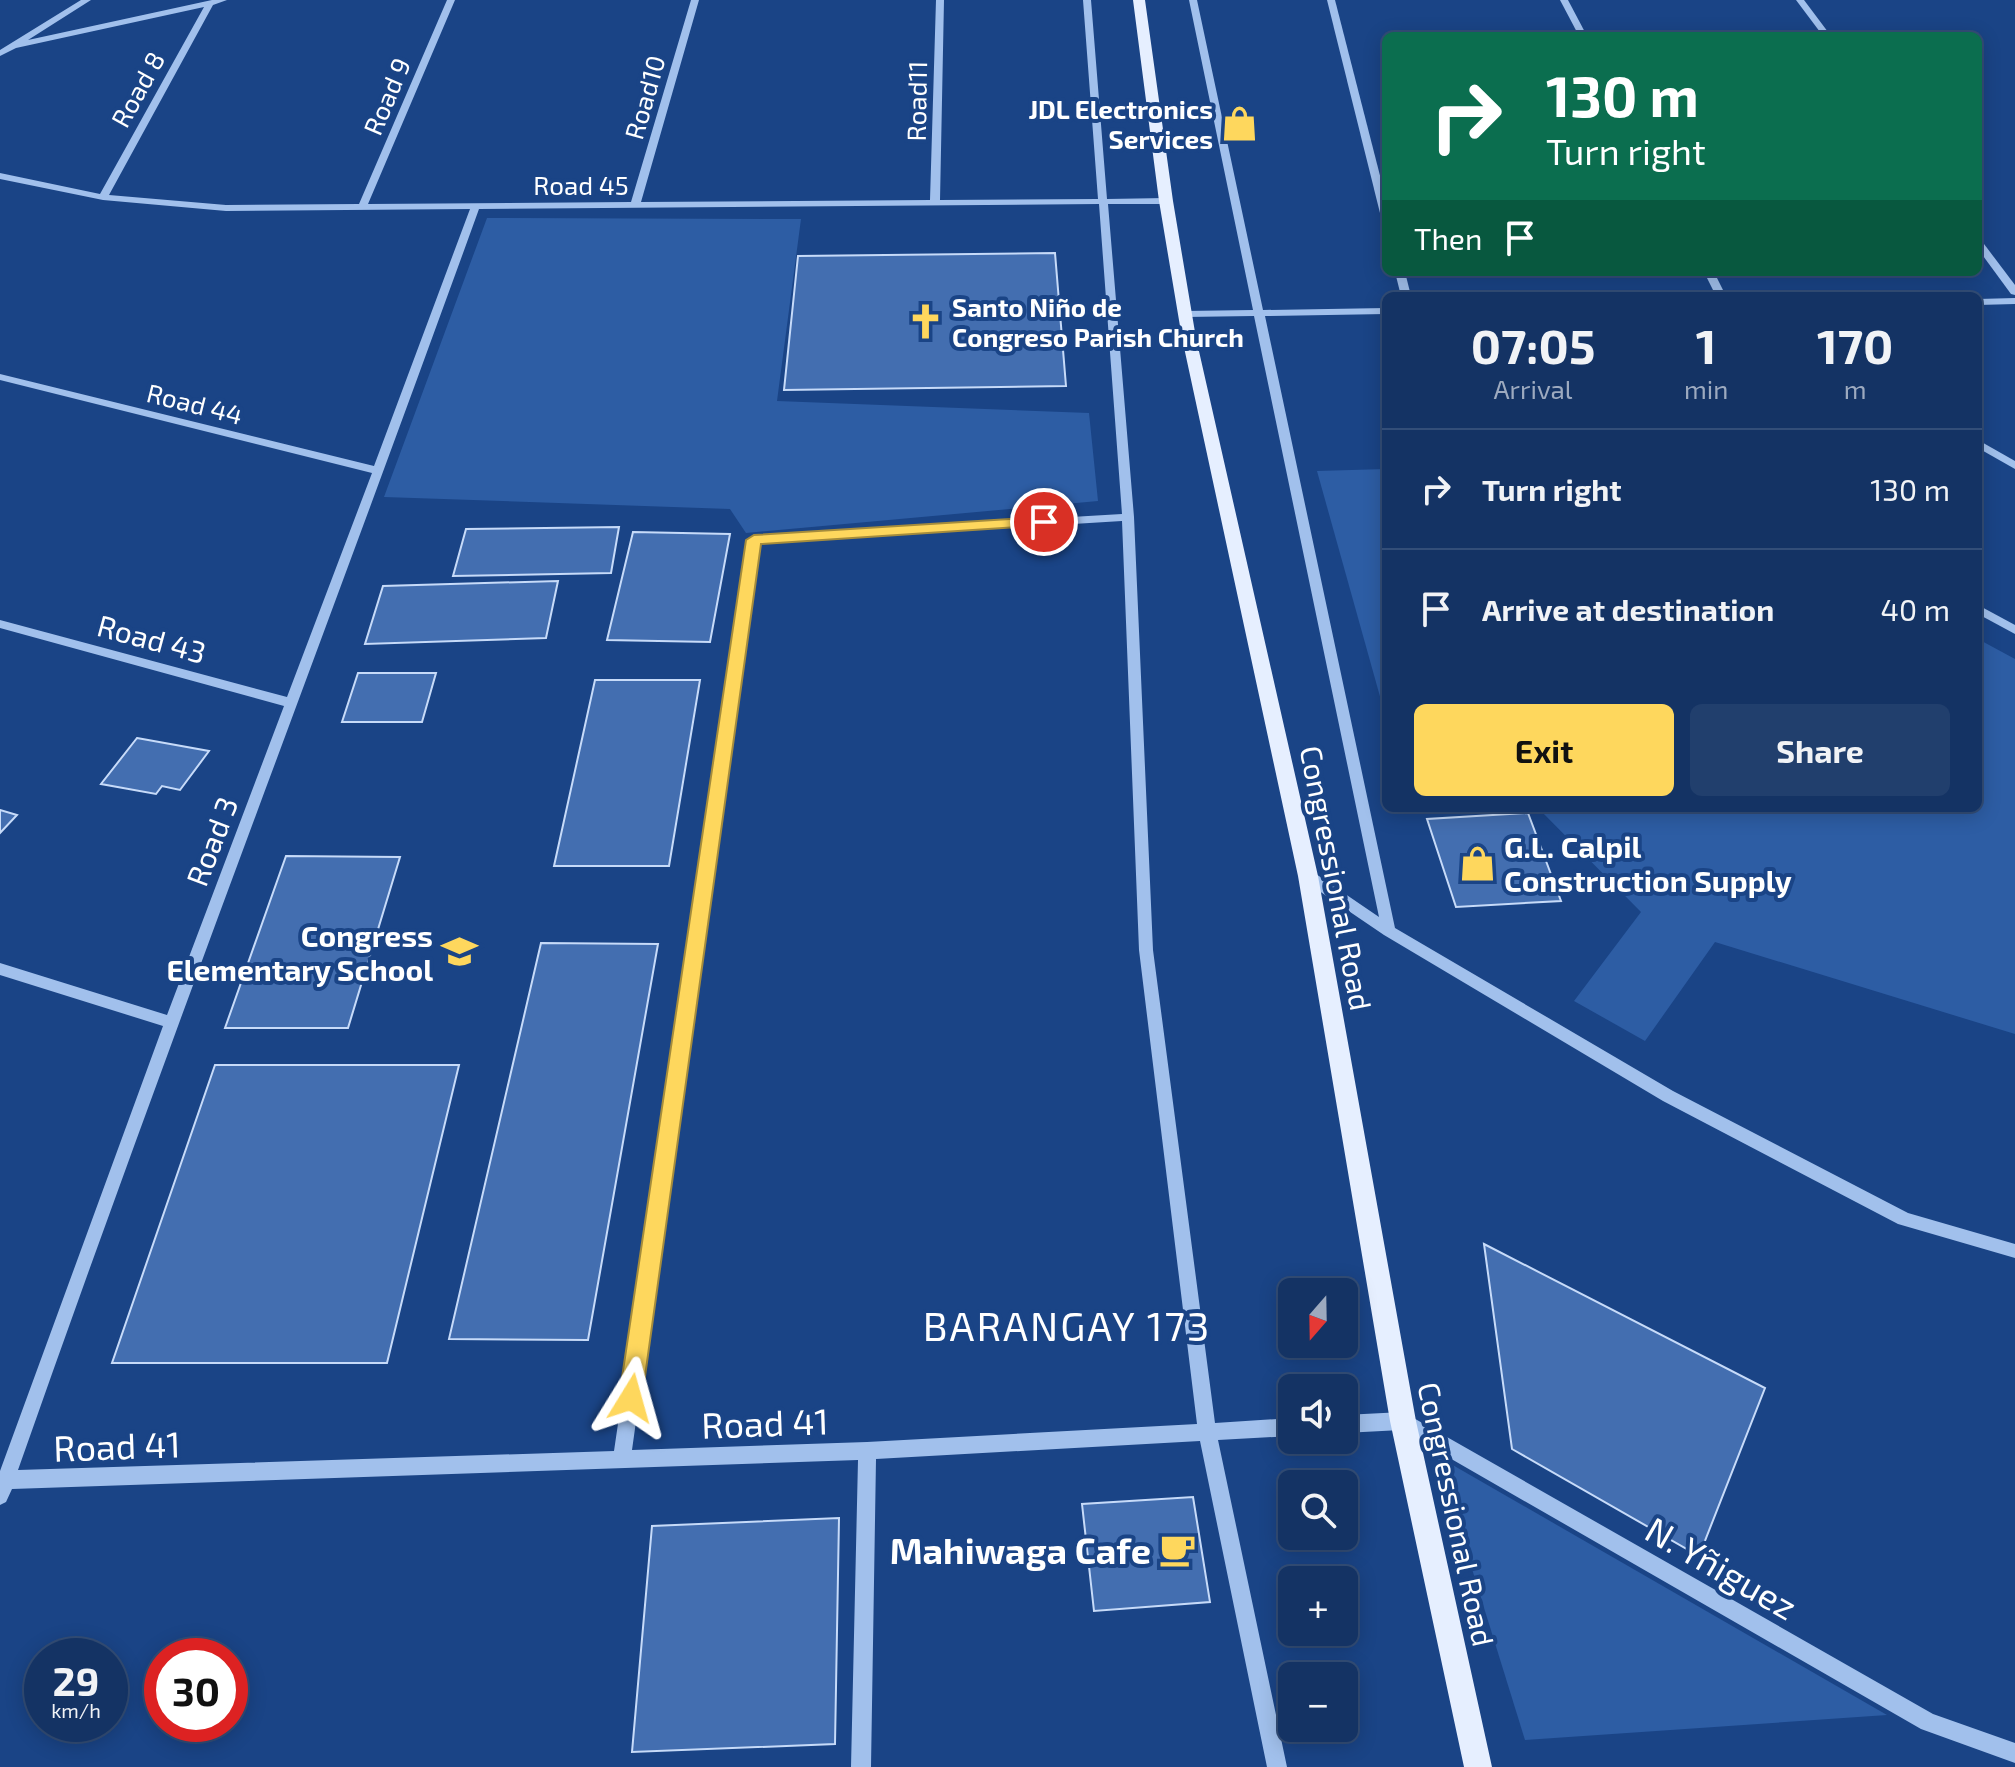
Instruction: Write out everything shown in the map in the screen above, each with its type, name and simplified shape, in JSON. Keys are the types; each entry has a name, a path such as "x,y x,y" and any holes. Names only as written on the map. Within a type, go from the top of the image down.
{"main road":[{"name":"Congressional Road","path":"1139,0 1166,201 1185,314 1308,876 1403,1421 1478,1767"}],"street":[{"path":"0,54 87,0"},
{"path":"12,46 223,0"},
{"name":"Road 9","path":"362,208 451,0"},
{"name":"Road10","path":"635,205 695,0"},
{"name":"Road11","path":"935,203 940,0"},
{"path":"1087,0 1128,517 1146,950 1207,1431 1277,1767"},
{"path":"1193,0 1389,931"},
{"path":"1331,0 1382,201"},
{"path":"1564,0 1581,32"},
{"path":"1800,0 1824,32"},
{"name":"Road 8","path":"103,197 210,3"},
{"name":"Road 45","path":"0,176 103,197 226,208 1166,201"},
{"name":"Road 3","path":"2,1486 169,1022 379,471 475,207"},
{"path":"1982,247 2015,292"},
{"path":"1982,302 2015,301"},
{"path":"1185,314 1382,311"},
{"name":"Road 44","path":"0,377 379,471"},
{"path":"1982,445 2015,466"},
{"path":"622,1459 754,540 1128,517"},
{"path":"1982,611 2015,630"},
{"name":"Road 43","path":"0,624 291,703"},
{"path":"1308,876 1389,931 1668,1096 1904,1219 2015,1251"},
{"path":"0,969 169,1022"},
{"path":"1358,1423 1403,1421"},
{"name":"N. Yñiguez","path":"1403,1421 1928,1722 2015,1753"},
{"name":"Road 41","path":"2,1486 867,1451 1278,1428"},
{"path":"861,1767 867,1451"}],"shaded area":[{"path":"487,218 801,219 777,401 1089,413 1098,501 746,533 730,509 384,497"},
{"path":"1382,469 1382,704 1317,471"},
{"path":"1982,641 2015,659 2015,1034 1715,942 1645,1041 1574,1001 1641,912 1542,812 1982,812"},
{"path":"1437,1456 1887,1715 1525,1740"}],"building":[{"name":"Santo Niño de Congreso Parish Church","path":"1055,253 1066,386 784,390 798,256"},
{"path":"619,527 611,573 453,576 466,529"},
{"path":"633,532 730,534 710,642 607,640"},
{"path":"558,581 546,638 365,644 383,586"},
{"path":"358,673 436,673 422,722 342,722"},
{"path":"595,680 700,680 669,866 554,866"},
{"path":"137,738 209,751 180,790 162,786 156,794 101,784"},
{"path":"0,810 17,815 0,833"},
{"path":"1528,813 1561,901 1456,907 1427,819"},
{"path":"286,856 400,857 348,1028 225,1028"},
{"path":"541,943 658,944 588,1340 449,1339"},
{"path":"215,1065 459,1065 387,1363 112,1363"},
{"path":"1484,1244 1765,1388 1699,1556 1512,1449"},
{"path":"1193,1497 1210,1602 1094,1611 1082,1504"},
{"path":"839,1518 835,1744 632,1752 652,1526"}],"place":[{"name":"JDL Electronics Services","path":"1239,123"},
{"name":"Santo Niño de Congreso Parish Church","path":"926,321"},
{"name":"G.L. Calpil Construction Supply","path":"1478,863"},
{"name":"Congress Elementary School","path":"459,952"},
{"name":"Mahiwaga Cafe","path":"1177,1549"}],"district":[{"name":"BARANGAY 173","path":"1067,1325"}],"route":[{"path":"631,1398 754,540 1044,522"}]}
